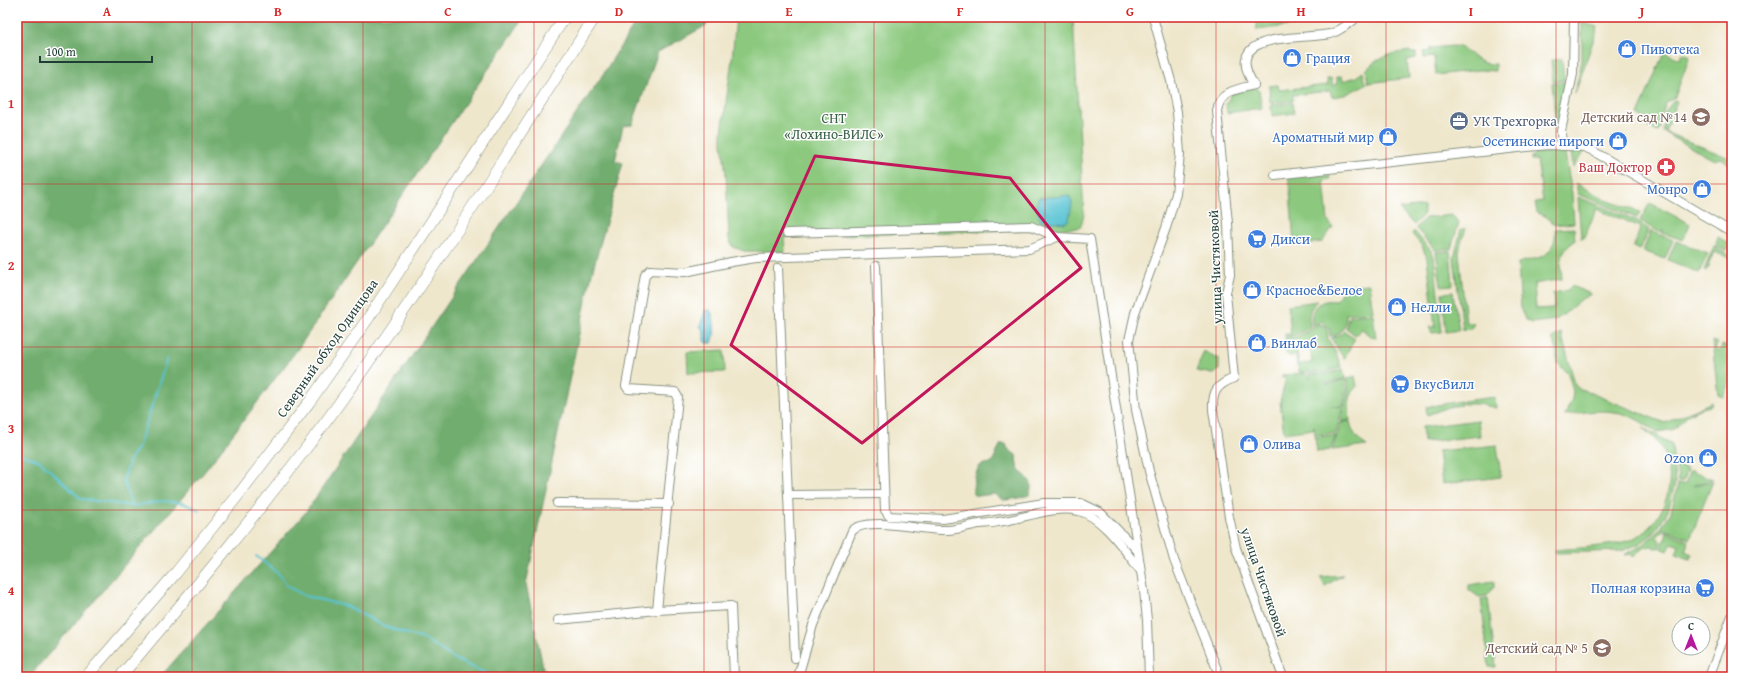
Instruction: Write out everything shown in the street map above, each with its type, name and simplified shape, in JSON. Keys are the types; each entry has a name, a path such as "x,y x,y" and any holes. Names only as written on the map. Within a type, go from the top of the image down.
{"highway":[{"name":"Северный обход Одинцова","path":"86,677 175,574 215,525 310,401 373,310 565,17"},
{"path":"120,677 195,589 249,522 330,416 398,318 595,17"}],"street":[{"path":"1153,17 1171,81 1180,154 1176,194 1166,228 1135,313 1129,340 1136,410 1149,471 1172,553 1220,677"},
{"name":"улица Чистяковой","path":"1283,677 1236,548 1229,517 1213,410 1215,391 1223,382 1234,378 1226,293 1230,275 1228,223 1217,110 1221,98 1227,92 1254,85 1248,75 1245,64 1247,52 1256,45 1267,42 1332,34 1354,20 1353,17"},
{"path":"1562,146 1561,131 1574,74 1574,17"},
{"path":"1275,175 1527,147 1550,145 1584,147 1732,232"},
{"path":"787,232 1031,226 1057,237 1090,239 1147,620 1149,677"},
{"path":"657,610 669,504 678,397 675,392 628,390 626,386 644,275 650,270 685,272 756,258 1030,249 1057,237"},
{"path":"876,266 884,494 885,510 889,516 943,519 1044,503 1081,503 1100,512 1137,550"},
{"path":"778,268 795,658"},
{"path":"788,495 884,494"},
{"path":"557,503 669,504"},
{"path":"798,677 813,625 852,531 859,525 911,526 940,530 999,522 1056,510 1079,511 1100,523 1118,541 1140,570"},
{"path":"558,620 657,610 731,606 734,677"},
{"path":"1709,677 1732,616"}],"highlighted area":[{"path":"815,156 1010,178 1081,268 862,443 731,345"}],"green space":[{"path":"17,17 524,17 297,350 205,471 29,677 17,677"},
{"path":"639,17 706,17 707,25 658,52 632,125 623,126 615,161 623,163 592,273 526,584 545,677 160,677 306,512 600,79"},
{"name":"СНТ «Лохино-ВИЛС»","path":"736,17 1073,17 1084,214 1080,228 784,237 785,252 744,251 733,247 729,239 726,174 722,132"},
{"path":"1256,17 1345,17 1343,19 1257,30"},
{"path":"1582,23 1598,27 1575,93 1582,60"},
{"path":"1453,46 1464,49 1481,62 1495,64 1495,71 1479,70 1436,75 1434,57 1424,58 1424,52 1430,51 1430,48"},
{"path":"1661,47 1668,48 1666,53 1680,59 1683,53 1690,56 1675,97 1666,103 1658,132 1647,127 1650,121 1638,115 1664,52 1659,49"},
{"path":"1410,51 1410,53 1416,53 1416,58 1407,60 1409,78 1368,83 1366,70 1376,61 1392,54"},
{"path":"1562,59 1564,80 1553,81 1551,60"},
{"path":"1363,72 1366,84 1345,95 1332,97 1330,91 1293,95 1293,101 1270,103 1269,86 1278,85 1279,90 1328,85 1327,79 1331,78 1333,86 1337,83 1337,77 1342,76 1343,81 1356,77"},
{"path":"1567,82 1557,128 1556,129 1552,83"},
{"path":"1256,87 1259,90 1262,108 1227,113 1226,105 1231,94"},
{"path":"1674,100 1677,101 1665,132 1732,159 1732,166 1720,158 1714,160 1663,132 1665,112"},
{"path":"1293,103 1294,113 1272,116 1271,105"},
{"path":"1573,150 1584,152 1573,167 1571,152"},
{"path":"1557,151 1565,153 1572,194 1574,223 1554,225 1547,217 1537,213 1535,202 1543,201 1537,160 1531,160 1531,157 1536,153"},
{"path":"1329,175 1330,179 1324,180 1328,221 1333,227 1322,242 1294,245 1289,177"},
{"path":"1576,183 1606,200 1640,212 1637,218 1578,194"},
{"path":"1578,197 1638,221 1649,230 1640,250 1633,247 1641,227 1596,209 1585,237 1581,239"},
{"path":"1650,203 1690,224 1683,240 1662,233 1663,229 1660,232 1651,228 1640,220"},
{"path":"1424,206 1424,214 1414,225 1399,209"},
{"path":"1452,215 1459,222 1451,249 1435,250 1416,228 1425,218"},
{"path":"1574,228 1575,241 1566,249 1562,257 1562,279 1534,284 1536,309 1554,308 1553,293 1568,290 1571,286 1591,294 1580,300 1562,316 1555,320 1532,323 1525,319 1521,310 1518,264 1523,261 1539,258 1548,253 1555,240 1555,229"},
{"path":"1461,229 1466,229 1459,253 1466,323 1474,323 1471,329 1463,330 1454,258"},
{"path":"1414,231 1432,252 1434,257 1442,332 1432,333 1429,327 1435,327 1427,258 1422,246 1412,234"},
{"path":"1651,231 1673,240 1665,259 1643,251"},
{"path":"1718,237 1730,244 1726,251 1719,248 1716,242"},
{"path":"1676,241 1708,253 1699,273 1668,260"},
{"path":"1715,244 1718,250 1732,256 1732,259 1714,252 1706,271 1704,270"},
{"path":"1450,251 1453,285 1441,286 1436,252"},
{"path":"1369,284 1373,312 1346,314 1346,322 1343,329 1330,336 1329,327 1322,321 1313,326 1313,310 1320,303 1325,301 1336,301 1345,286"},
{"path":"1453,292 1459,330 1446,332 1442,293"},
{"path":"1318,301 1310,312 1309,319 1311,327 1293,336 1285,337 1285,334 1291,334 1288,305"},
{"path":"1373,314 1376,338 1371,337 1362,329 1355,335 1346,328 1349,316"},
{"path":"1321,324 1327,328 1328,339 1336,353 1341,367 1326,372 1299,372 1296,355 1289,356 1286,354 1285,338 1294,338","holes":["1310,344 1312,363 1298,364 1297,345"]},
{"path":"1344,331 1355,338 1344,359 1331,338 1341,334"},
{"path":"1561,333 1576,387 1665,423 1712,402 1711,406 1690,413 1678,424 1675,429 1657,432 1635,418 1619,413 1596,411 1565,415 1572,399 1573,392 1568,374 1557,362 1556,347 1552,338"},
{"path":"1712,341 1717,343 1715,350 1719,352 1722,345 1732,349 1732,376 1723,397 1718,395"},
{"path":"724,350 725,372 688,373 687,352"},
{"path":"1204,351 1215,358 1219,358 1219,370 1214,374 1196,371"},
{"path":"1343,369 1345,378 1327,383 1327,385 1345,379 1346,390 1343,406 1330,406 1343,407 1336,433 1315,435 1314,426 1313,429 1284,433 1280,402 1286,378 1282,378 1282,375 1305,373 1309,378 1311,378 1308,374 1326,374"},
{"path":"1355,376 1357,386 1352,393 1349,402 1350,420 1341,422 1348,390 1347,379"},
{"path":"1495,397 1496,408 1479,404 1463,404 1463,401"},
{"path":"1461,401 1461,405 1449,407 1427,415 1426,407"},
{"path":"1478,420 1480,436 1424,442 1422,427"},
{"path":"1350,421 1356,436 1367,446 1332,450 1341,423"},
{"path":"1643,428 1672,444 1675,483 1668,511 1658,527 1641,543 1622,551 1556,553 1554,550 1608,545 1636,537 1654,522 1661,512 1666,501 1668,489 1668,465 1661,447"},
{"path":"1336,435 1330,450 1317,452 1315,437"},
{"path":"1001,444 1006,444 1008,449 1016,455 1019,469 1031,484 1029,495 1016,499 1003,500 994,494 978,496 973,494 975,478 979,467 993,461"},
{"path":"1497,445 1501,477 1442,484 1438,451"},
{"path":"1676,459 1678,459 1682,467 1687,469 1683,481 1678,482"},
{"path":"1690,470 1713,479 1693,486 1713,481 1690,539 1661,528 1671,512 1678,484 1685,484"},
{"path":"1660,529 1664,531 1658,534 1657,537 1660,541 1659,548 1650,546 1640,550 1634,557 1630,554 1624,555 1643,545"},
{"path":"1665,531 1689,541 1685,551 1692,554 1690,559 1676,554 1679,546 1672,543 1668,551 1661,548 1662,542 1666,538"},
{"path":"1343,575 1325,586 1320,577"},
{"path":"1494,581 1494,587 1492,587 1492,590 1487,596 1479,597 1469,590 1469,585"},
{"path":"1488,598 1496,667 1489,667 1481,599"}],"water":[{"path":"1070,197 1072,203 1069,220 1064,223 1040,220 1037,210 1038,198"},
{"path":"705,310 710,310 714,321 712,343 706,343 704,341 704,332 700,326"}],"waterway":[{"path":"132,506 123,480 132,455 139,446 167,358"},
{"path":"17,453 40,461 81,499 132,506 164,501 183,503 199,510"},
{"path":"256,556 278,573 287,586 305,596 346,606 386,627 426,640 456,660 494,677"}],"place":[{"name":"Пивотека","path":"1627,49"},
{"name":"Грация","path":"1292,58"},
{"name":"Детский сад №14","path":"1701,117"},
{"name":"УК Трехгорка","path":"1459,121"},
{"name":"Ароматный мир","path":"1388,137"},
{"name":"Осетинские пироги","path":"1618,141"},
{"name":"Ваш Доктор","path":"1666,167"},
{"name":"Монро","path":"1702,189"},
{"name":"Дикси","path":"1257,239"},
{"name":"Красное&Белое","path":"1252,290"},
{"name":"Нелли","path":"1397,307"},
{"name":"Винлаб","path":"1257,343"},
{"name":"ВкусВилл","path":"1400,384"},
{"name":"Олива","path":"1249,444"},
{"name":"Ozon","path":"1708,458"},
{"name":"Полная корзина","path":"1705,588"},
{"name":"Детский сад № 5","path":"1602,648"}]}
